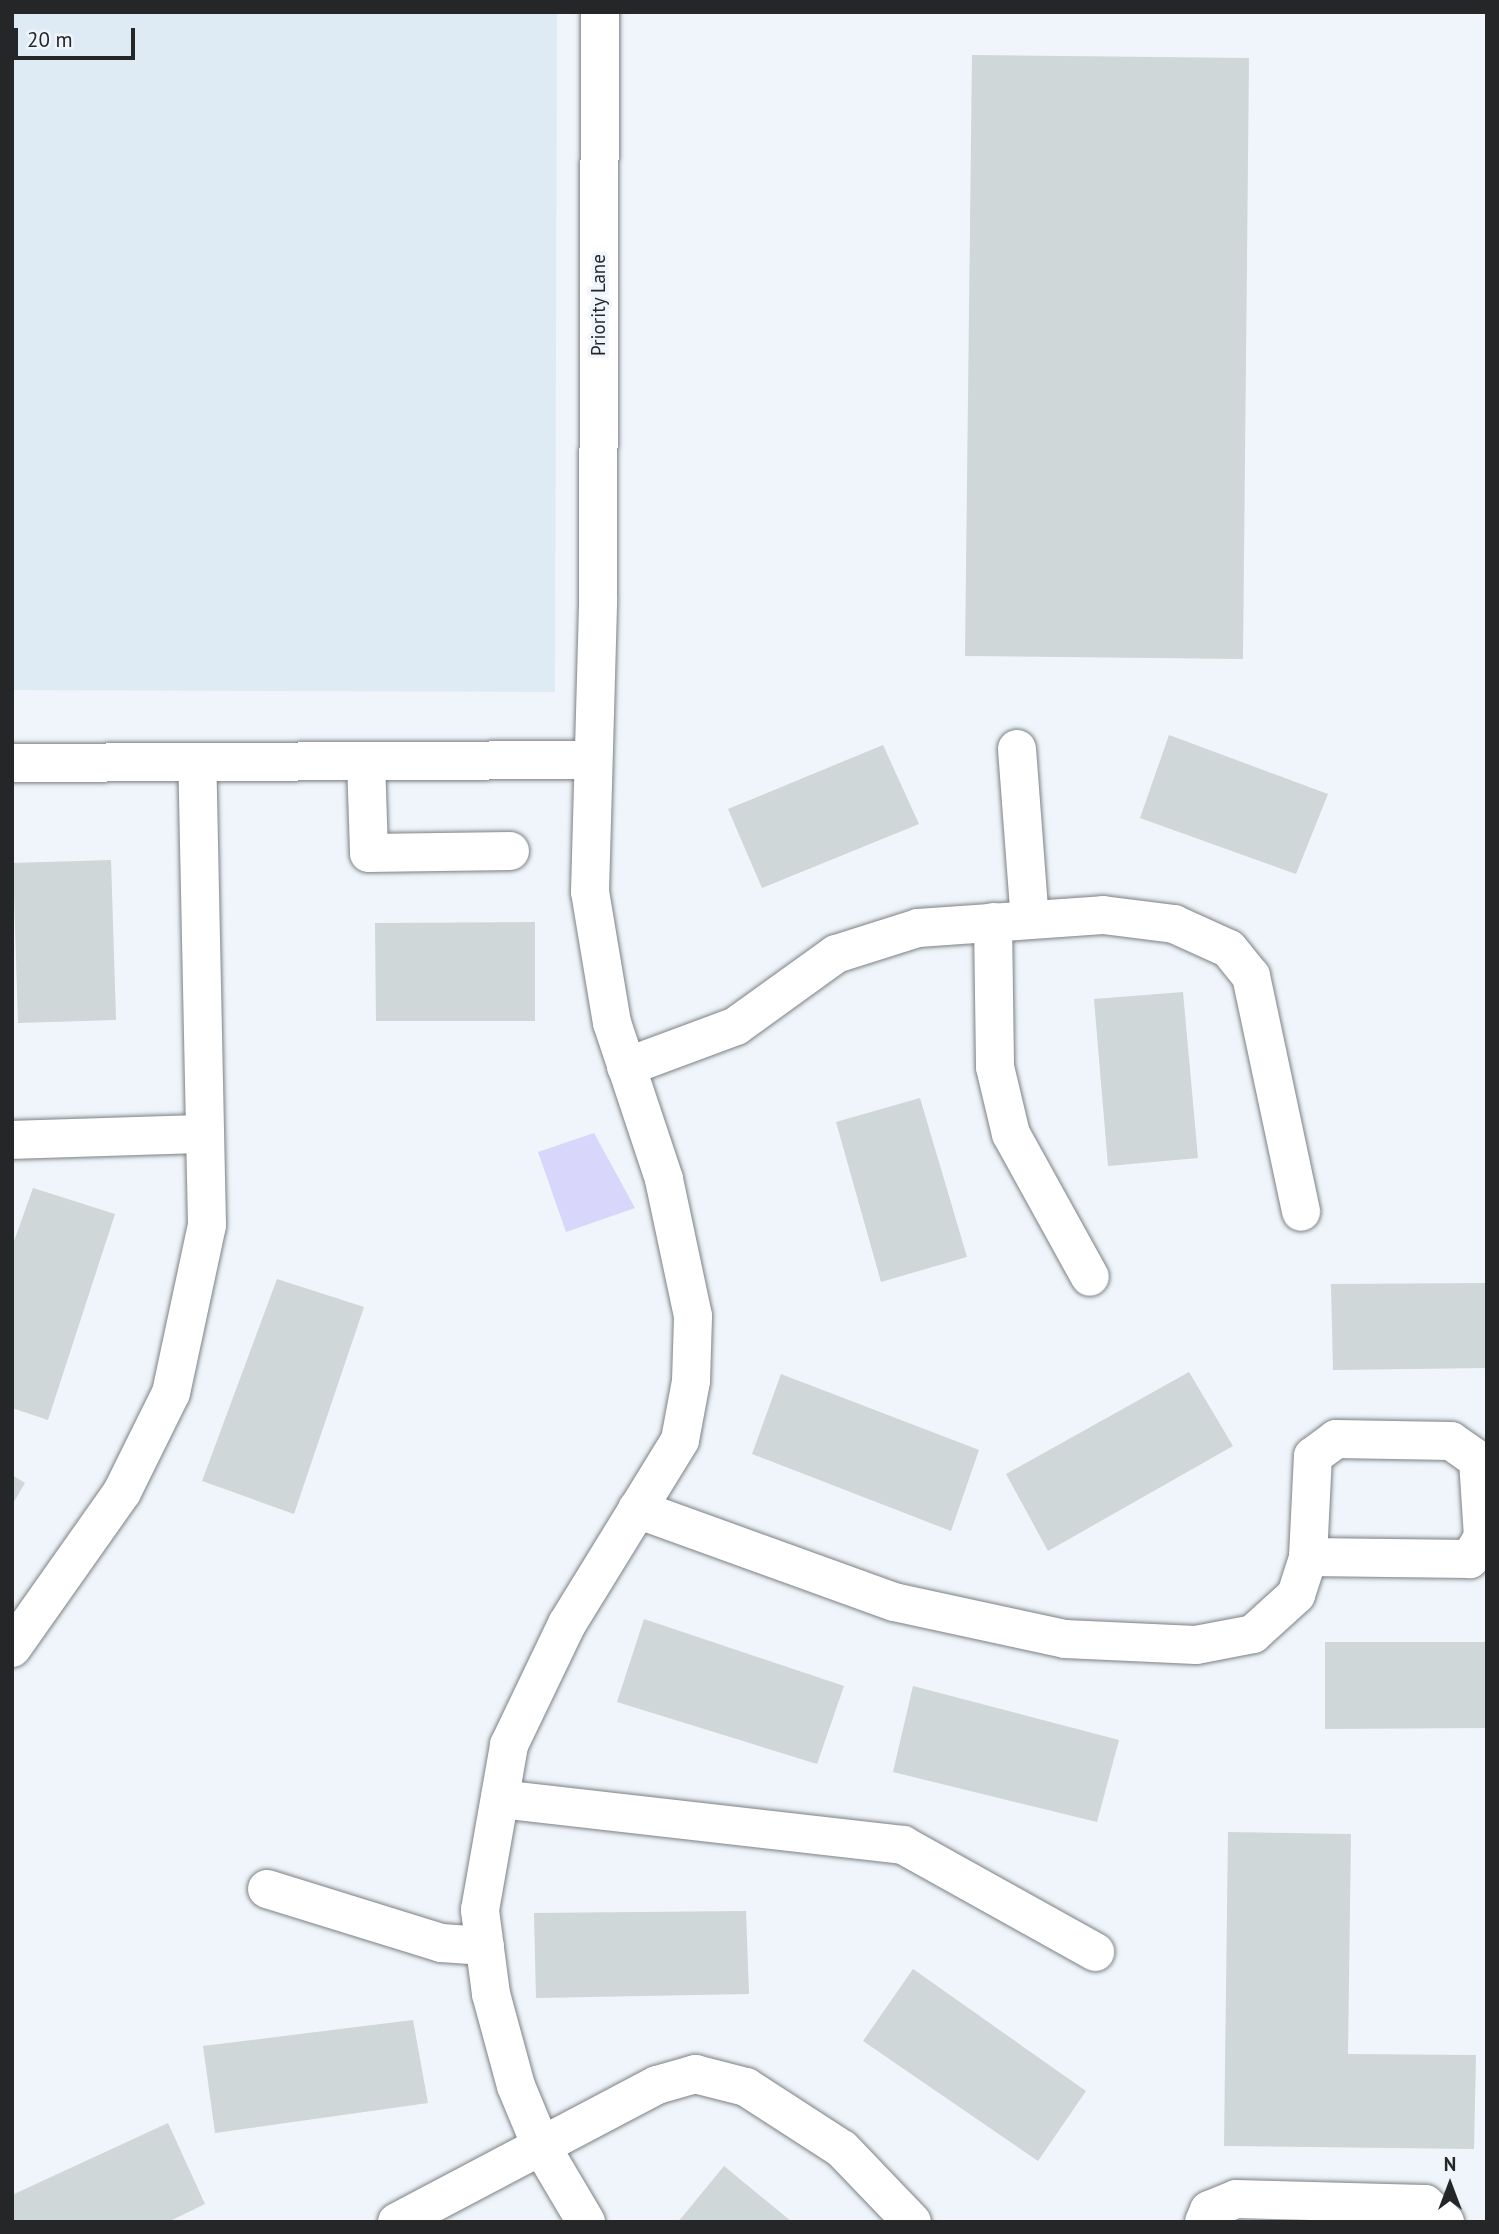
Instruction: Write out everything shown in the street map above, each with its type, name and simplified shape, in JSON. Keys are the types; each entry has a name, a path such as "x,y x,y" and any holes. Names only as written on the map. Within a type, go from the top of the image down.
{"street":[{"name":"Priority Lane","path":"586,2222 541,2146 516,2086 491,1994 480,1910 509,1745 567,1624 680,1440 691,1381 693,1316 664,1179 612,1023 590,892 597,598 600,12"},
{"path":"1017,749 1012,921 995,1068 1011,1134 1090,1277"},
{"path":"12,763 593,760"},
{"path":"366,761 369,853 510,851"},
{"path":"12,1648 122,1492 171,1393 207,1225 197,762"},
{"path":"626,1067 736,1026 836,954 918,928 1102,915 1174,924 1228,949 1251,976 1301,1212"},
{"path":"12,1140 205,1134"},
{"path":"637,1508 894,1602 1065,1639 1196,1645 1253,1634 1296,1595 1308,1557 1313,1456 1336,1439 1451,1441 1478,1460 1483,1537 1470,1559 1308,1557"},
{"path":"500,1799 903,1845 1095,1952"},
{"path":"267,1889 441,1943 485,1946"},
{"path":"397,2222 657,2085 695,2074 746,2087 842,2149 912,2222"},
{"path":"1204,2222 1209,2210 1236,2199 1425,2204 1445,2222"}],"shaded area":[{"path":"12,12 557,12 555,692 12,690"},
{"path":"594,1133 635,1208 566,1232 538,1152"}],"building":[{"path":"972,55 1249,58 1243,659 965,656"},
{"path":"1169,735 1328,794 1296,874 1140,818"},
{"path":"883,745 919,824 762,888 728,809"},
{"path":"111,860 116,1020 18,1023 13,863"},
{"path":"535,922 535,1021 376,1021 375,923"},
{"path":"1183,992 1198,1158 1108,1166 1094,999"},
{"path":"920,1098 967,1257 881,1282 836,1122"},
{"path":"33,1188 115,1214 48,1420 12,1408 12,1247"},
{"path":"277,1279 364,1307 294,1514 202,1481"},
{"path":"1487,1283 1487,1368 1333,1370 1331,1284"},
{"path":"1189,1372 1233,1446 1048,1551 1006,1474"},
{"path":"781,1374 979,1450 951,1531 752,1454"},
{"path":"12,1475 25,1483 12,1505"},
{"path":"644,1619 844,1686 817,1764 617,1702"},
{"path":"1325,1642 1487,1642 1487,1728 1325,1729"},
{"path":"913,1686 1119,1740 1097,1822 893,1772"},
{"path":"1228,1832 1351,1834 1348,2054 1476,2055 1474,2149 1224,2146"},
{"path":"746,1911 749,1994 536,1998 534,1913"},
{"path":"913,1969 1086,2091 1038,2161 863,2041"},
{"path":"413,2020 428,2103 215,2133 203,2046"},
{"path":"168,2123 205,2204 168,2222 12,2222 12,2195"},
{"path":"724,2166 792,2222 678,2222"}]}
